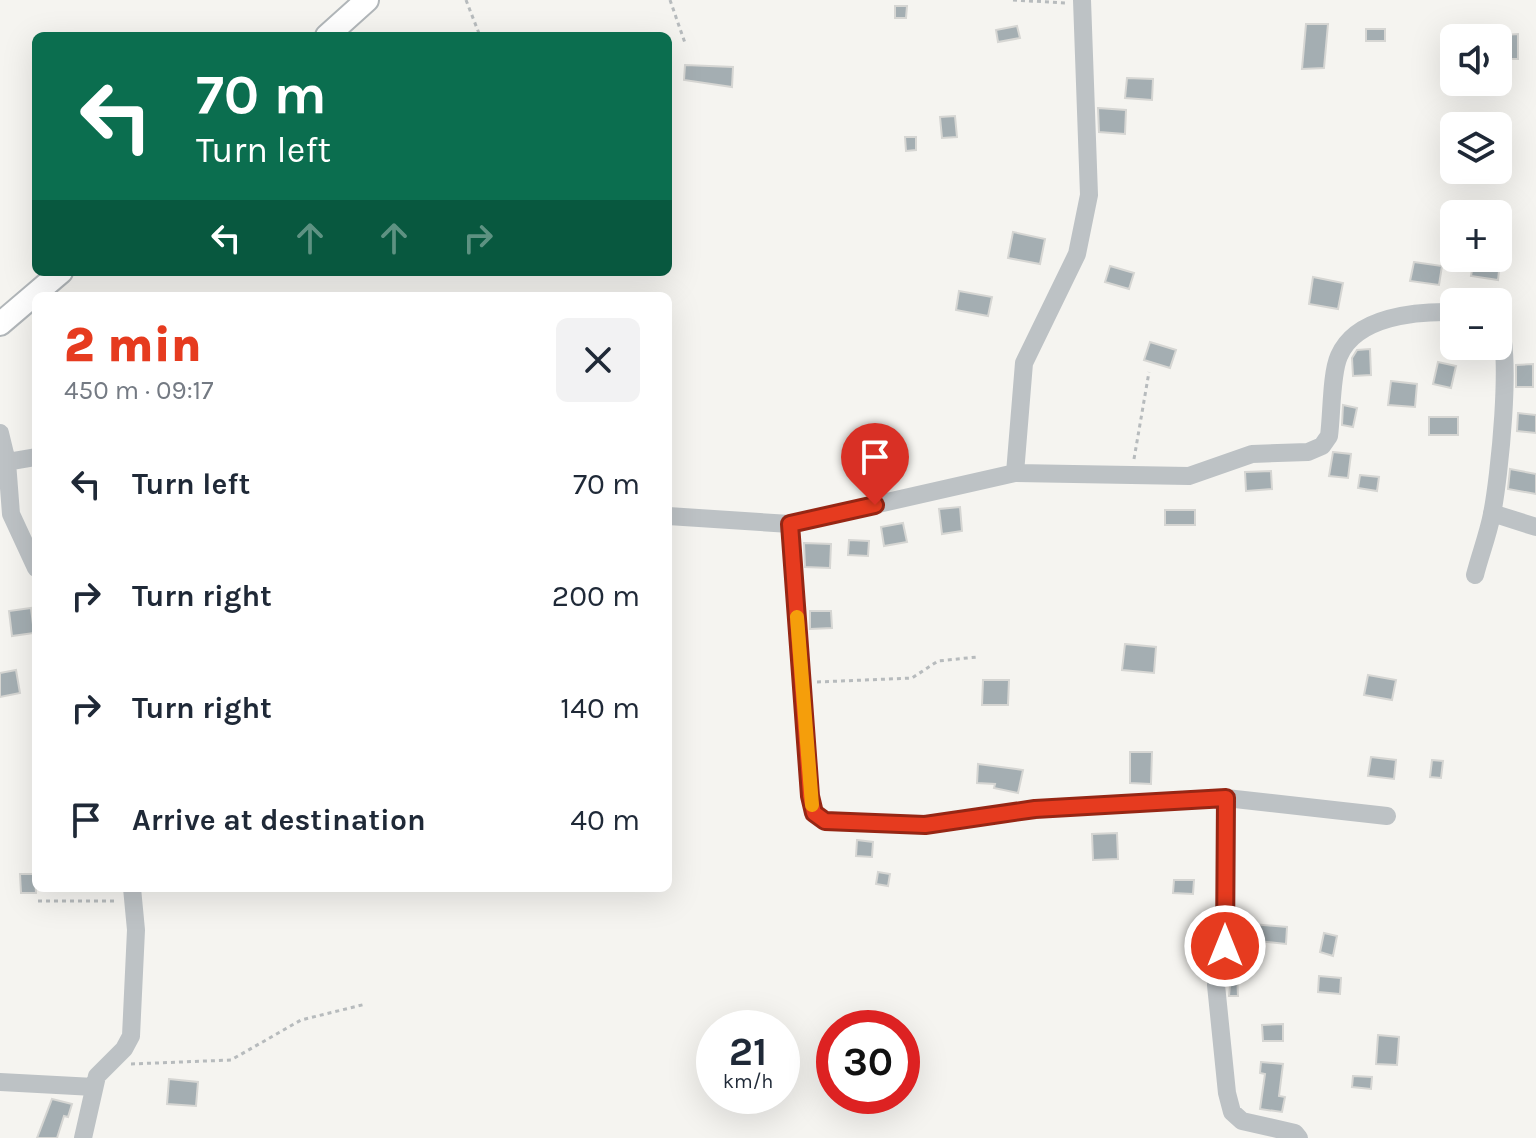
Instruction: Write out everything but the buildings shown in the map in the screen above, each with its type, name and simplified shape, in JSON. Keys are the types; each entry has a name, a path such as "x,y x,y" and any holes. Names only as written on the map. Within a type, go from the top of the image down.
{"main road":[{"path":"331,32 367,0"},
{"path":"38,292 56,276"},
{"path":"0,324 32,297"}],"street":[{"path":"1015,473 1024,363 1077,254 1089,195 1082,2"},
{"path":"672,516 790,524 1015,473 1189,476 1252,454 1308,452 1322,446 1329,436 1338,356 1355,334 1401,315 1440,313"},
{"path":"1475,575 1492,513 1505,380 1504,360"},
{"path":"0,433 7,462 11,514 32,559"},
{"path":"7,462 32,458"},
{"path":"1492,513 1536,527"},
{"path":"790,524 810,796 814,813 825,821 925,825 1035,809 1226,798 1387,816"},
{"path":"1226,798 1225,946 1216,985 1227,1093 1232,1112 1242,1121 1295,1133 1299,1138"},
{"path":"83,1138 97,1076 124,1049 131,1036 136,930 132,894"},
{"path":"0,1082 94,1087"}],"path":[{"path":"466,0 478,32"},
{"path":"670,0 685,43"},
{"path":"1013,0 1082,2"},
{"path":"1133,475 1134,447 1149,372"},
{"path":"802,682 912,678 938,661 977,657"},
{"path":"38,901 132,894"},
{"path":"107,1066 231,1060 301,1020 366,1004"}],"slow traffic":[{"path":"797,617 812,805"}],"route":[{"path":"875,505 790,524 810,796 814,813 825,821 925,825 1035,809 1226,798 1225,946"}]}
